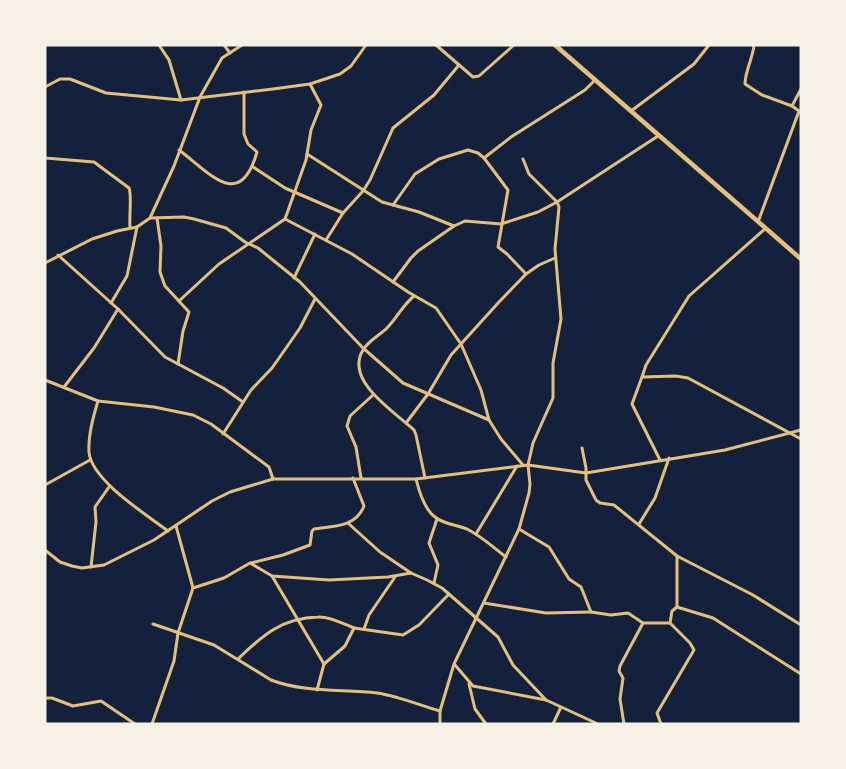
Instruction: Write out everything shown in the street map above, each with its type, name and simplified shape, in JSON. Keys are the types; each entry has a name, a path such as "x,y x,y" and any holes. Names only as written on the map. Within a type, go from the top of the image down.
{"main road":[{"path":"555,45 801,259"}],"street":[{"path":"159,45 169,60 181,100"},
{"path":"224,45 230,53"},
{"path":"45,263 92,239 130,227 138,227 150,218 200,97 222,58 242,45"},
{"path":"45,87 60,79 70,79 106,93 181,100 310,84 340,74 351,66 366,45"},
{"path":"436,45 474,76 479,76 513,45"},
{"path":"631,111 694,64 709,45"},
{"path":"754,45 745,84 762,95 792,106 799,111 758,222"},
{"path":"327,240 344,213 363,191 393,128 434,95 459,65"},
{"path":"484,158 511,137 585,90 596,80"},
{"path":"179,301 219,264 285,219 308,154 309,136 321,105 310,84"},
{"path":"792,106 801,89"},
{"path":"179,150 218,180 228,185 239,183 253,167 257,152 248,144 244,134 244,92"},
{"path":"393,282 411,258 454,226 465,221 501,224 532,214 557,202 658,136"},
{"path":"393,206 415,174 439,159 468,150 478,153 508,190 498,247 526,274"},
{"path":"308,154 382,202 419,212 454,226"},
{"path":"45,158 94,162 129,188 131,193 130,227"},
{"path":"440,724 440,711 454,664 519,529 529,494 528,465 536,433 552,398 553,363 561,319 555,258 559,211 557,202 529,174 523,159"},
{"path":"253,167 285,189 344,213"},
{"path":"150,218 194,219 226,228 248,244 258,248 294,278 363,348 403,383 489,420"},
{"path":"157,218 161,246 160,272 165,286 189,312 183,331 178,364"},
{"path":"285,219 327,240 414,296 429,303 442,314 461,344 481,390 489,420 501,439 523,465"},
{"path":"111,303 127,276 138,227"},
{"path":"660,460 632,404 646,365 689,296 766,228"},
{"path":"294,278 315,234"},
{"path":"58,255 118,309 161,353 243,402"},
{"path":"406,423 461,344 526,274 555,258"},
{"path":"414,296 403,306 386,330 363,348 359,369 362,379 373,395 406,423 416,435 425,478"},
{"path":"223,434 243,402 277,362 300,328 315,299"},
{"path":"64,387 94,348 118,309"},
{"path":"642,377 688,378 801,439"},
{"path":"45,380 98,401 154,407 203,419 265,464 273,479"},
{"path":"361,478 356,447 347,426 350,416 373,395"},
{"path":"98,401 89,446 91,460 109,487 168,531"},
{"path":"45,550 60,562 82,568 104,565 140,548 212,501 230,492 273,479 416,479 523,465 586,473 725,450 801,430"},
{"path":"582,448 586,480 596,500 614,505 677,556 753,595 801,625"},
{"path":"639,524 655,498 669,458"},
{"path":"45,485 91,460"},
{"path":"476,534 517,466"},
{"path":"193,588 224,578 250,563 283,555 310,545 312,531 315,529 349,524 364,506 353,478"},
{"path":"416,479 432,515 476,534 506,557"},
{"path":"91,567 96,522 95,507 109,487"},
{"path":"434,583 438,565 429,543 437,519"},
{"path":"349,524 380,552 411,573 434,583 477,617 502,642 513,665 546,700"},
{"path":"152,724 174,661 178,633 193,588 176,526"},
{"path":"519,529 549,547 569,579 581,587 591,612"},
{"path":"677,556 677,607"},
{"path":"250,563 272,576 329,580 411,573"},
{"path":"272,576 324,664"},
{"path":"364,629 369,615 395,576"},
{"path":"239,658 265,633 275,627 319,617 354,628 394,635 411,632 449,594"},
{"path":"484,603 546,613 591,612 611,615 625,612 644,623 670,623 694,650 657,713 661,724"},
{"path":"670,623 672,611 677,607"},
{"path":"677,607 713,618 801,675"},
{"path":"624,724 620,699 622,678 619,671 644,623"},
{"path":"153,624 214,645 239,658 271,681 317,690 379,693 440,711"},
{"path":"317,690 324,664 345,646 354,628"},
{"path":"454,664 469,684 475,708 486,724"},
{"path":"469,684 546,700 598,724"},
{"path":"45,698 52,698 73,706 101,701 135,724"},
{"path":"553,724 561,707"}]}
